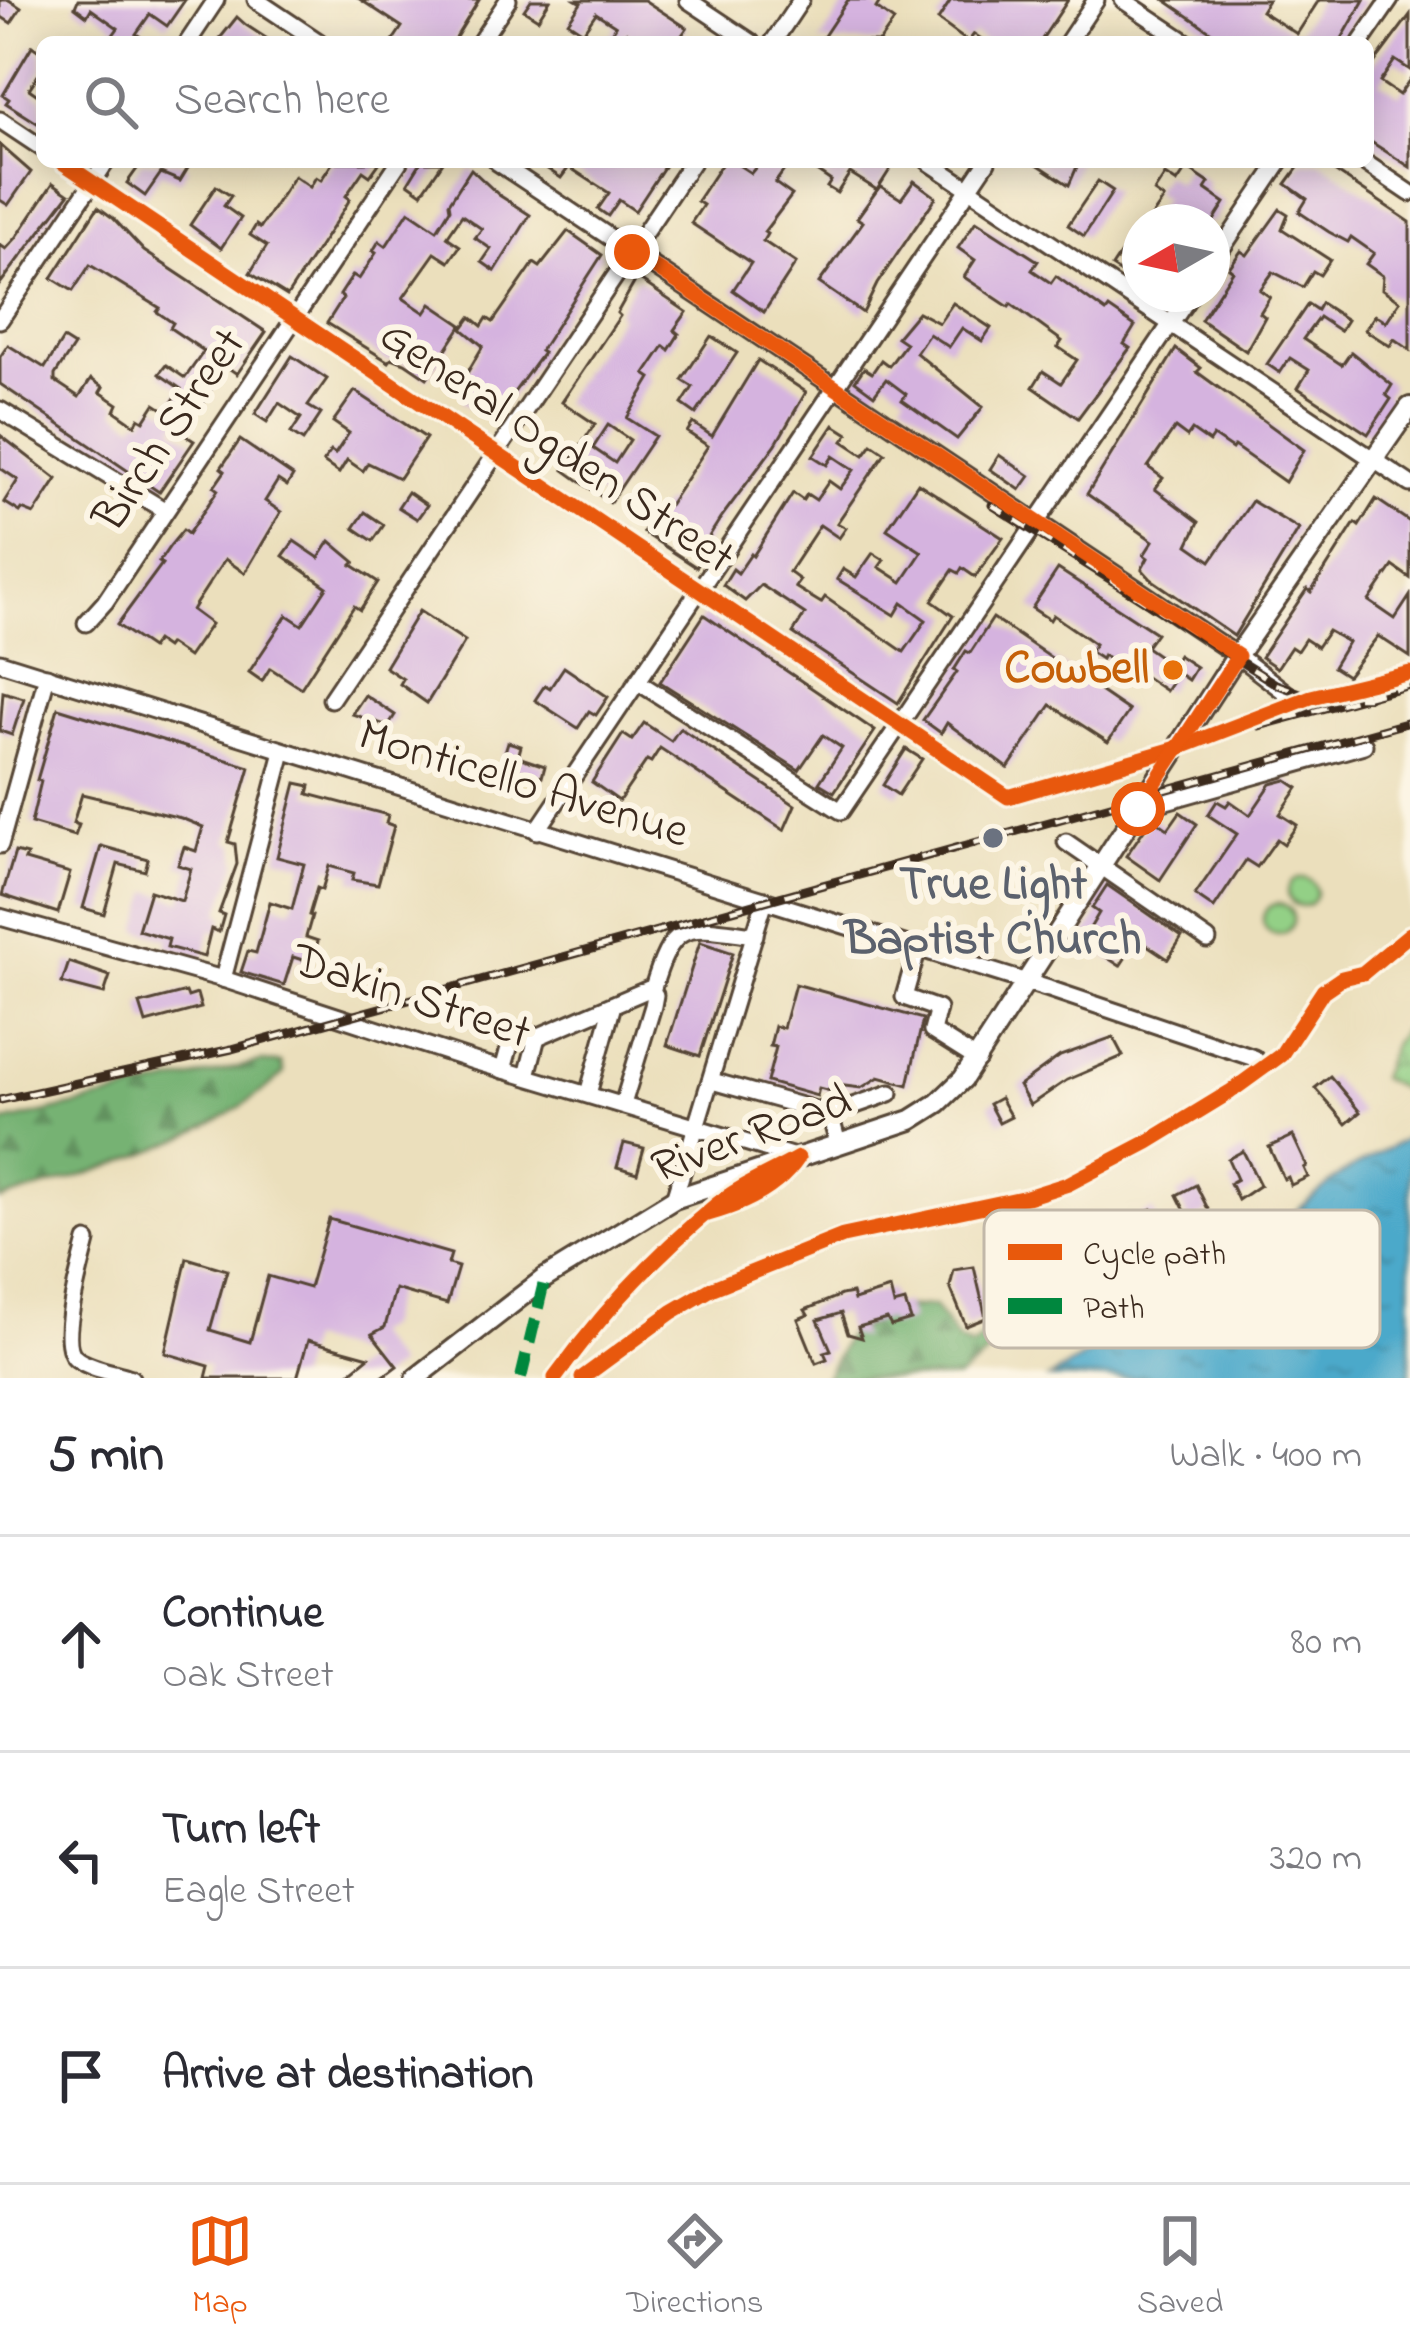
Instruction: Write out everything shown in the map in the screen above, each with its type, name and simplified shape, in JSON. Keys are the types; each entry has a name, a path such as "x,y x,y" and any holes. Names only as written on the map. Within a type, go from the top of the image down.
{"main road":[{"name":"River Road","path":"416,1378 545,1278 674,1199 911,1120 938,1102 978,1060 1024,981 1238,656 1410,407"}],"street":[{"path":"192,36 216,0"},
{"path":"256,0 310,36"},
{"path":"484,36 508,0"},
{"path":"688,0 742,36"},
{"path":"776,36 801,0"},
{"path":"1072,36 1096,0"},
{"path":"1124,0 1177,36"},
{"path":"1365,36 1390,0"},
{"path":"0,120 36,144"},
{"name":"General Ogden Street","path":"71,168 1008,797 1181,746"},
{"path":"0,320 102,168"},
{"name":"Birch Street","path":"86,623 105,602 395,168"},
{"path":"506,168 1238,656 1298,702"},
{"path":"331,699 688,168"},
{"path":"938,168 1410,484"},
{"path":"537,831 983,168"},
{"path":"1230,236 1276,168"},
{"path":"1373,168 1410,193"},
{"path":"638,682 841,811 1179,312"},
{"path":"0,410 164,510"},
{"name":"Monticello Avenue","path":"0,662 1024,981 1254,1058 1262,1069"},
{"path":"1181,746 1298,702 1410,673"},
{"path":"0,845 47,676"},
{"path":"1138,809 1364,745"},
{"path":"223,979 283,752"},
{"path":"1066,842 1208,940"},
{"path":"674,1199 765,900"},
{"name":"Dakin Street","path":"0,917 223,979 503,1070 798,1157"},
{"path":"622,1104 666,946 677,936 705,928 754,934"},
{"path":"918,948 904,997 938,1009 932,1031 978,1060"},
{"path":"503,1070 512,1037 537,1037 652,991"},
{"path":"588,1094 613,1004"},
{"path":"527,1076 537,1037"},
{"path":"712,1082 830,1114 890,1093"},
{"path":"830,1114 838,1144"},
{"path":"87,1241 67,1332 70,1352 77,1359 131,1378"}],"green space":[{"path":"1302,878 1312,882 1316,892 1312,902 1302,906 1292,902 1288,892 1292,882"},
{"path":"1278,904 1289,908 1293,919 1289,930 1278,934 1267,930 1263,919 1267,908"},
{"path":"1410,1020 1410,1093 1380,1078 1393,1045"},
{"path":"261,1062 281,1063 284,1073 222,1118 150,1152 0,1200 0,1123"},
{"path":"934,1306 957,1340 972,1347 983,1336 984,1348 996,1348 958,1378 825,1378 848,1334 890,1312"}],"water":[{"path":"1410,1136 1410,1378 1049,1378 1098,1348 1380,1348 1380,1210 1298,1210 1340,1175"}],"building":[{"path":"0,0 21,8 11,23 0,16"},
{"path":"78,0 185,0 167,26 150,14 136,34 139,36 112,36 118,28 91,9 87,16 75,7"},
{"path":"361,0 479,0 457,36 396,36 402,27"},
{"path":"531,0 550,0 538,19 524,10"},
{"path":"576,0 644,0 687,28 681,36 626,32 610,36 616,26 596,13 583,32 568,22 581,3"},
{"path":"848,0 881,0 876,8 894,21 883,36 824,36"},
{"path":"951,0 1068,0 1044,36 960,36 938,20"},
{"path":"1165,0 1268,0 1261,11 1297,34 1319,0 1364,0 1343,36 1217,36"},
{"path":"1410,15 1410,70 1395,60 1380,82 1399,95 1410,79 1410,167 1374,144 1374,63"},
{"path":"237,17 263,36 222,36"},
{"path":"32,46 36,49 36,78 29,89 36,94 36,122 6,103 9,99 3,95"},
{"path":"0,145 31,172 8,205 0,200"},
{"path":"138,168 188,168 180,181 161,173 145,196 127,183"},
{"path":"329,168 376,168 370,176 363,171 287,296 250,273 267,246 250,235 256,225 260,228 294,176 310,187 316,177 321,180"},
{"path":"417,168 439,168 422,193 408,183"},
{"path":"546,168 568,168 561,178"},
{"path":"571,168 663,168 635,211 619,200 608,216 598,209 609,193"},
{"path":"719,168 743,168 751,173 755,168 786,168 775,183 792,195 764,232 763,241 796,263 764,312 733,290 751,263 691,223 703,205 697,201"},
{"path":"812,168 891,168 877,190 850,173 837,193 827,187 831,181"},
{"path":"1043,168 1076,168 1069,185"},
{"path":"1187,168 1209,183 1205,189 1225,203 1161,204 1164,199 1154,192 1165,175 1177,183"},
{"path":"1298,168 1330,168 1410,222 1410,350 1394,339 1390,346 1365,330 1375,315 1386,322 1400,301 1382,289 1383,276 1366,264 1374,253 1299,212 1307,199 1286,184"},
{"path":"471,169 530,215 495,271 482,262 491,249 475,238 482,229 462,215 447,237 460,246 449,262 435,253 403,298 425,313 431,304 462,325 427,378 405,363 392,358 389,362 327,323 343,298 340,295 353,275 359,279 379,241 386,246 409,211 437,230"},
{"path":"914,181 936,197 863,313 819,283 863,222 857,218 880,186 901,199"},
{"path":"1098,181 1113,191 1084,236 1068,225"},
{"path":"53,183 69,194 0,284 0,245 6,249 16,238"},
{"path":"216,186 231,196 224,206 241,218 221,248 190,225"},
{"path":"98,207 144,251 266,332 237,374 220,362 206,383 212,388 203,405 194,398 174,428 194,441 159,492 0,384 0,357 8,345 45,368 63,339 74,346 55,381 79,397 91,379 118,404 115,411 135,425 139,418 144,421 155,404 166,411 181,389 159,374 166,365 185,378 204,351 170,328 173,323 157,312 160,308 90,265 73,291 52,278"},
{"path":"1280,209 1288,214 1282,229 1330,260 1320,275 1313,271 1303,287 1273,272 1260,290 1270,297 1260,313 1265,317 1246,351 1201,320 1206,312 1230,312 1230,267 1241,251 1247,255"},
{"path":"976,221 1038,261 1032,270 1051,283 1056,276 1106,312 1109,308 1135,326 1124,344 1130,348 1078,418 1033,387 1043,371 1061,383 1077,360 1058,347 1062,341 964,277 975,260 958,248"},
{"path":"568,231 602,255 540,351 543,353 493,421 461,401 468,390 453,380 461,369 467,373 483,346 462,329 471,317 482,326 487,318 493,322 534,263 540,267"},
{"path":"1122,252 1122,273 1112,267"},
{"path":"637,278 687,312 674,330 679,334 669,350 664,346 645,374 651,378 627,418 655,436 610,503 564,470 595,424 562,402 620,316 617,313","holes":["608,425 630,440 615,463 593,448"]},
{"path":"953,303 991,328 982,341 962,328 949,347 929,334 916,353 983,407 957,439 902,400 906,394 886,379 874,395 855,381 864,368 872,373 881,360 889,366 906,343 897,337 918,312 939,323"},
{"path":"1321,303 1347,320 1340,331 1319,317 1303,339 1342,365 1351,352 1392,385 1386,395 1391,399 1368,434 1298,388 1309,370 1290,358 1280,373 1267,364 1308,304 1317,310"},
{"path":"711,336 737,353 696,414 682,404 693,387 682,380"},
{"path":"1176,349 1201,368 1197,372 1304,450 1285,482 1234,446 1213,436 1209,442 1192,430 1187,437 1175,428 1148,467 1163,478 1155,489 1199,522 1188,545 1211,561 1252,501 1299,529 1234,636 1151,579 1142,569 1153,541 1087,494"},
{"path":"292,356 327,379 308,406 321,414 303,441 291,433 301,418 279,403 267,422 255,414"},
{"path":"758,360 806,392 776,444 703,546 709,553 696,567 643,532 665,502 669,505 708,446 687,432 693,423 712,436"},
{"path":"355,391 426,438 399,478 368,463 363,471 347,460 339,473 323,462 349,433 333,422"},
{"path":"834,425 848,434 843,441 864,455 872,444 885,453 837,523 846,528 839,538 820,525 789,572 800,580 795,587 821,603 825,597 904,652 926,620 902,603 895,615 837,579 843,569 856,577 873,553 884,560 879,567 902,582 922,552 887,529 918,483 1003,538 975,577 962,568 959,573 953,570 932,601 953,616 898,703 793,633 805,614 761,585 745,601 723,585 733,569 738,573 753,556 793,493 803,500 807,494 816,500 829,481 840,489 854,470 833,456 827,465 813,456"},
{"path":"0,435 57,479 34,514 4,502 18,480 0,468"},
{"path":"240,440 293,476 287,486 278,480 265,501 281,512 245,573 225,559 195,605 192,610 211,624 188,657 169,644 166,648 156,641 151,648 117,625 170,546 183,530 188,534 218,490 214,487 225,471 221,468"},
{"path":"999,455 1030,476 1020,490 990,469"},
{"path":"408,492 427,505 417,519 398,507"},
{"path":"1376,499 1410,522 1410,578 1393,566 1369,601 1395,619 1410,596 1410,657 1378,636 1347,676 1333,667 1348,642 1328,631 1317,647 1305,639 1297,651 1291,647 1277,668 1261,657"},
{"path":"365,512 384,525 373,541 354,528"},
{"path":"294,541 319,558 330,541 355,562 352,565 378,582 360,610 354,606 301,688 270,668 262,681 249,672 287,615 302,625 327,587 283,556"},
{"path":"1058,569 1156,633 1146,647 1172,665 1178,655 1196,667 1188,680 1178,673 1166,691 1132,668 1129,673 1103,655 1101,659 1090,652 1095,644 1053,615 1050,620 1032,608"},
{"path":"419,611 465,641 427,703 385,667"},
{"path":"704,615 875,731 834,792 819,783 842,748 823,735 799,770 660,682"},
{"path":"993,618 1129,711 1108,742 1051,705 1008,768 947,723 941,733 923,720"},
{"path":"564,667 608,697 596,715 589,711 578,728 535,700"},
{"path":"3,692 24,698 12,735 0,731"},
{"path":"365,695 395,715 388,726 352,714"},
{"path":"58,708 250,767 228,842 235,844 237,864 219,913 224,915 219,932 211,929 204,957 167,947 169,939 138,930 150,891 182,901 191,869 178,865 184,847 196,851 203,827 82,794 73,823 79,825 75,836 31,823 41,781 37,780"},
{"path":"644,723 671,741 680,728 795,805 784,830 660,748 619,801 592,782 623,734 632,740"},
{"path":"508,742 521,746 518,757 545,766 542,777 501,764"},
{"path":"906,749 922,759 898,795 883,785"},
{"path":"1286,780 1298,788 1280,814 1297,825 1284,844 1277,839 1257,867 1246,860 1214,908 1195,895 1237,834 1208,815 1217,801 1226,806 1230,801 1250,815 1271,784"},
{"path":"296,783 310,786 308,794 388,815 386,823 394,826 378,884 352,880 354,873 329,866 309,915 306,937 318,941 312,963 293,957 284,985 241,972 248,951 256,953 270,902 292,909 304,864 277,857"},
{"path":"1180,812 1197,824 1160,880 1126,856 1152,818 1168,829"},
{"path":"101,846 148,859 145,871 118,864 104,914 83,908"},
{"path":"15,852 27,855 25,860 70,873 58,913 2,895"},
{"path":"1107,885 1182,937 1168,959 1138,939 1120,966 1080,945 1099,913 1092,908"},
{"path":"700,942 733,953 700,1056 667,1045"},
{"path":"69,962 110,976 104,994 62,983"},
{"path":"795,984 923,1019 908,1085 879,1077 861,1088 836,1085 834,1092 819,1088 817,1096 767,1082 776,1047 770,1046 775,1026 783,1028"},
{"path":"186,992 188,997 197,994 201,1008 146,1023 140,1004"},
{"path":"1113,1037 1123,1056 1067,1080 1030,1105 1019,1086 1060,1056"},
{"path":"1330,1076 1360,1112 1346,1124 1315,1088"},
{"path":"1000,1098 1011,1117 999,1123 989,1104"},
{"path":"1293,1136 1308,1177 1291,1185 1269,1147"},
{"path":"624,1143 644,1148 637,1173 617,1167"},
{"path":"1243,1151 1260,1185 1238,1200 1230,1183 1237,1179 1228,1159"},
{"path":"1196,1185 1208,1210 1184,1210 1177,1195"},
{"path":"329,1219 451,1254 448,1264 458,1267 447,1304 395,1289 385,1327 372,1334 397,1366 381,1378 343,1378 369,1357 308,1340 297,1378 206,1378 209,1366 165,1353 187,1258 227,1270 210,1330 250,1342 268,1276 309,1288"},
{"path":"974,1267 984,1319 966,1326 950,1287 954,1270"},
{"path":"890,1289 894,1305 905,1302 911,1320 891,1326 887,1319 858,1327 862,1338 848,1334 841,1313 818,1320 831,1350 824,1352 827,1359 816,1363 798,1319 808,1315 805,1310 841,1295 852,1293 854,1300"}],"railway":[{"path":"992,505 1276,684 1311,697 1368,697"},
{"path":"1259,726 1410,685"},
{"path":"0,1100 232,1049 1410,722"}],"marked path":[{"path":"521,1378 545,1278"}],"cycle path":[{"path":"71,168 1008,797 1181,747 1311,697 1410,673"},
{"path":"582,1378 713,1288 843,1236 1068,1184 1148,1142 1281,1055 1323,991 1342,978 1363,973 1410,934"},
{"path":"555,1378 630,1286 693,1224 735,1192 798,1158 758,1194 708,1214"}],"place":[{"name":"Cowbell","path":"1173,670"},
{"name":"True Light Baptist Church","path":"993,838"}],"route":[{"path":"632,252 1238,656 1138,809"}]}
